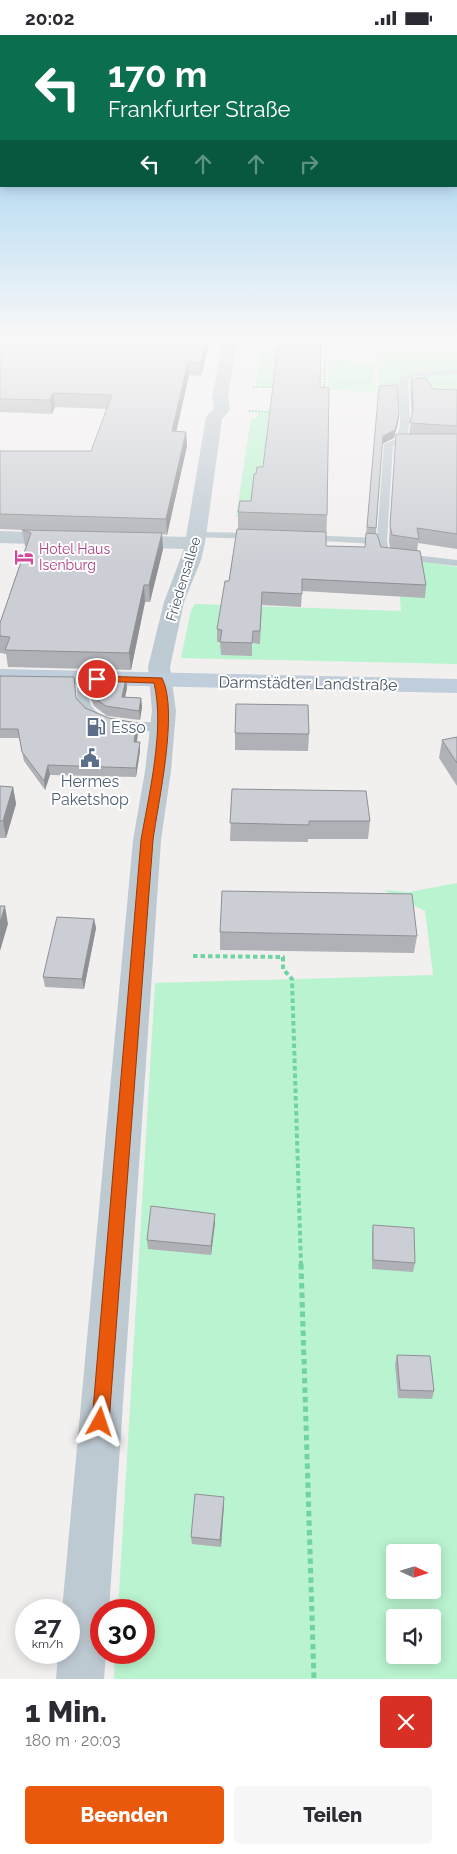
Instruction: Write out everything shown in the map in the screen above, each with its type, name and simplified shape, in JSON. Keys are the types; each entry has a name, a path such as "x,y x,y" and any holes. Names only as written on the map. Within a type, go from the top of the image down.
{"main road":[{"name":"Darmstädter Landstraße","path":"0,676 158,681 457,686"}],"street":[{"name":"Friedensallee","path":"158,681 174,602 191,560 196,539 199,505 214,417 218,414"},
{"path":"0,537 80,540"},
{"path":"110,541 196,539"},
{"path":"80,1679 146,850 164,703 158,681"}],"lane":[{"path":"400,441 405,431 407,414"},
{"path":"457,443 400,441 389,444 382,541 384,555 457,563"},
{"path":"196,539 268,537"},
{"path":"297,538 382,541"},
{"path":"84,679 83,700 93,715 112,725 162,726"}],"path":[{"path":"193,956 283,957 283,969 292,979 314,1679"}],"green space":[{"path":"258,414 272,414 253,517 236,517 251,418 257,418"},
{"path":"363,559 428,562 457,567 457,664 181,658 191,610 195,604 401,611 399,586"},
{"path":"457,883 457,1679 114,1679 115,1664 155,1664 155,1599 119,1599 155,983 433,975 425,911 383,890 409,892"}],"building":[{"path":"105,414 176,414 172,431 186,432 166,519 0,514 0,451 91,451"},
{"path":"270,414 329,414 327,515 238,512 240,501 251,501 254,474 256,474 257,467 263,467"},
{"path":"377,414 399,414 395,430 383,436 376,528 367,527"},
{"path":"412,414 457,414 457,426 410,423"},
{"path":"396,434 457,434 457,534 417,528 419,539 392,535 390,526"},
{"path":"237,529 326,532 326,546 365,547 366,533 377,534 381,547 420,551 426,585 302,579 302,594 262,592 260,631 253,631 252,643 220,642 222,630 217,629 225,581 229,581"},
{"path":"22,530 162,533 149,585 144,585 129,653 5,650 10,637 0,636 0,623 31,533"},
{"path":"0,676 74,677 76,698 85,708 109,718 137,723 134,742 140,742 136,768 48,765 44,781 22,752 18,729 0,729"},
{"path":"90,678 126,678 122,697 141,698 139,711 106,706 93,697 90,689"},
{"path":"236,704 308,705 309,734 235,733"},
{"path":"457,737 457,763 442,740"},
{"path":"0,786 13,787 3,821 0,821"},
{"path":"232,789 366,791 370,821 309,821 309,825 230,823"},
{"path":"222,891 412,894 417,936 220,932"},
{"path":"0,906 5,906 0,922"},
{"path":"57,917 94,919 82,979 43,977"},
{"path":"151,1206 215,1214 211,1246 147,1240"},
{"path":"373,1225 414,1228 415,1263 373,1260"},
{"path":"397,1355 430,1356 434,1391 400,1390"},
{"path":"195,1494 224,1497 220,1540 191,1537"}],"place":[{"name":"Hotel Haus Isenburg","path":"24,557"},
{"name":"Esso","path":"96,727"},
{"name":"Hermes Paketshop","path":"90,758"}],"route":[{"path":"97,679 158,681 164,703 158,771 147,840 100,1422"}]}
